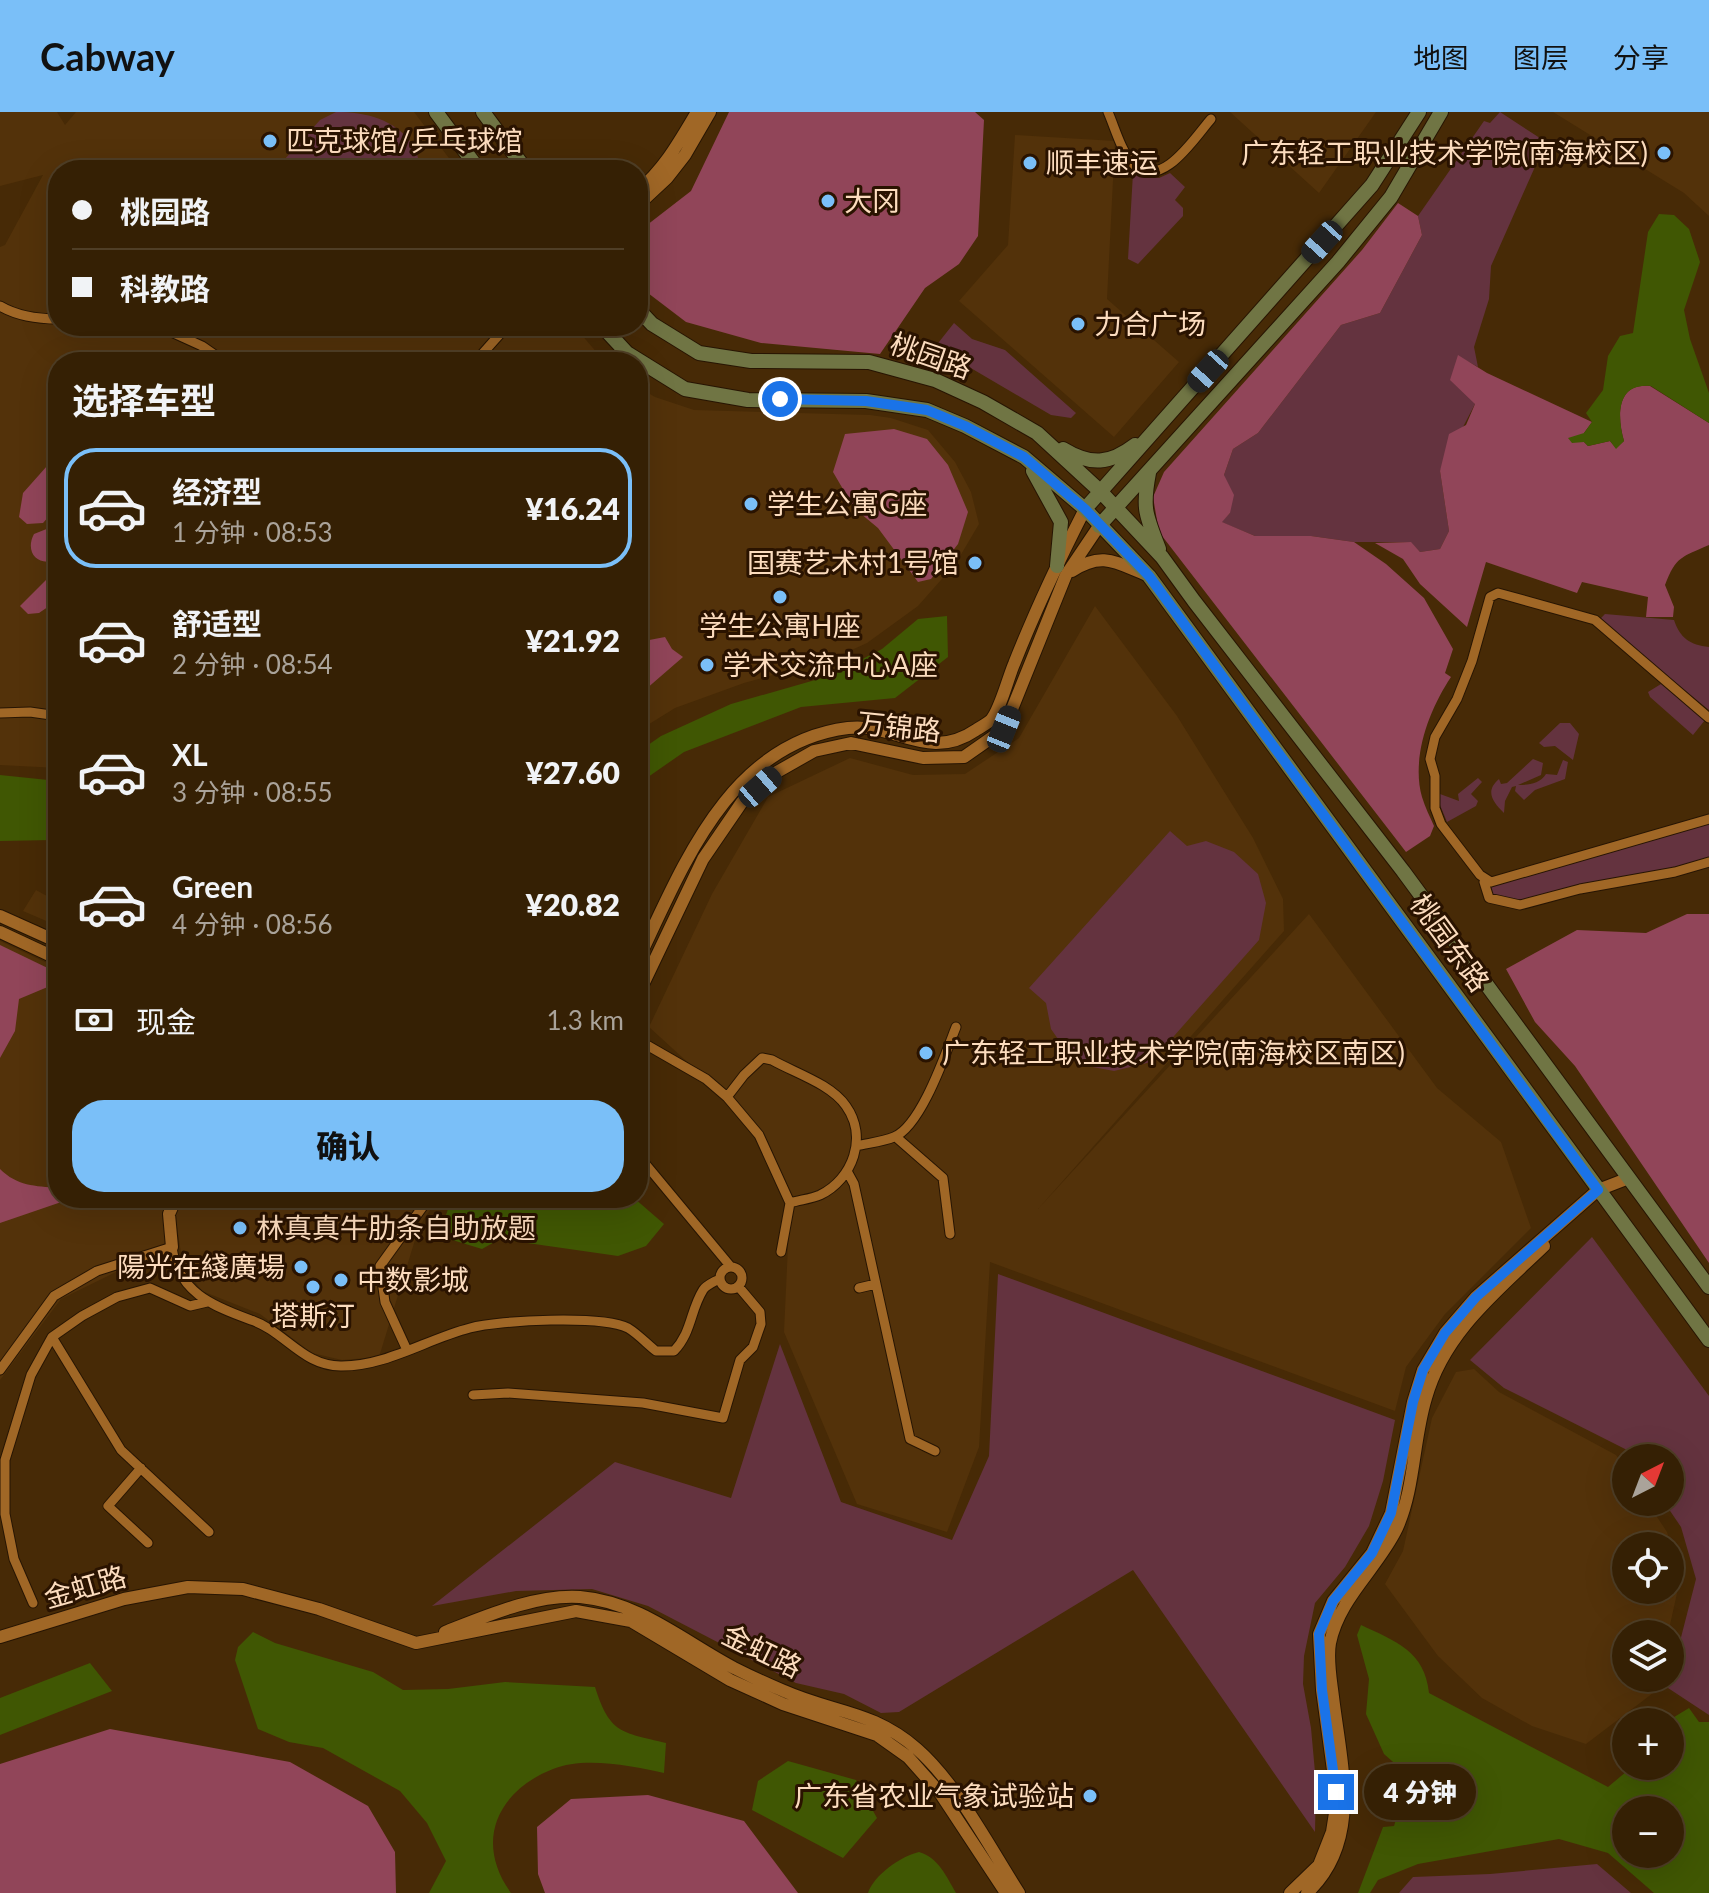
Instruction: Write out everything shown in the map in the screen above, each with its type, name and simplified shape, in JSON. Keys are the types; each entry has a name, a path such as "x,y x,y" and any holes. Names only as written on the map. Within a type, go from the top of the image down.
{"main road":[{"path":"436,112 472,160"},
{"path":"483,112 519,160"},
{"path":"1085,509 1372,185 1419,112"},
{"path":"1099,526 1338,262 1391,197 1441,112"},
{"name":"桃园路","path":"648,320 699,353 751,361 869,362 935,380 983,402 1037,433 1101,492 1162,557"},
{"name":"桃园路","path":"611,336 626,352"},
{"name":"桃园路","path":"648,366 685,389 748,400 866,401 927,410 1024,457 1085,509 1149,576"},
{"path":"1037,433 1077,458 1101,461 1117,459 1160,425"},
{"path":"1024,457 1061,522 1061,570"},
{"path":"1149,473 1144,499 1162,557"},
{"name":"桃园东路","path":"1162,557 1403,871 1709,1287"},
{"name":"桃园东路","path":"1149,576 1709,1340"}],"street":[{"path":"648,181 672,156 697,112"},
{"path":"648,195 676,166 710,112"},
{"path":"1108,112 1125,153 1135,166 1147,171 1160,171 1170,166 1211,119"},
{"path":"0,306 48,319"},
{"path":"180,336 211,352"},
{"path":"484,352 498,336"},
{"name":"万锦路","path":"648,974 703,859 742,802 777,772 814,751 851,743 923,758 964,757 1004,729 1085,509"},
{"name":"万锦路","path":"648,939 690,851 731,792 769,759 809,737 850,727 925,743 959,742 992,719 1061,570 1099,526"},
{"path":"1061,570 1095,559 1114,562 1149,576"},
{"path":"1709,718 1595,620 1498,593 1490,597 1472,661 1457,699 1435,737 1430,759 1435,776 1435,808 1441,824 1480,875 1491,882 1709,819"},
{"path":"0,713 48,715"},
{"path":"1484,882 1489,898 1520,905 1709,862"},
{"path":"0,916 48,938"},
{"path":"0,932 48,954"},
{"path":"856,1146 896,1137 918,1112 932,1088 956,1027"},
{"path":"648,1046 706,1079 727,1097 759,1135 790,1203 781,1252"},
{"path":"727,1097 762,1058 772,1060 831,1092 846,1106 857,1130 848,1173 821,1195 790,1203"},
{"path":"896,1137 943,1178 950,1234"},
{"path":"648,1167 731,1267 738,1269 742,1276 738,1286 732,1289 725,1288 719,1279"},
{"path":"848,1173 854,1184 910,1439 935,1451"},
{"path":"1290,1893 1319,1865 1332,1832 1335,1813 1336,1792 1322,1690 1319,1634 1333,1601 1372,1553 1391,1513 1413,1402 1423,1370 1445,1333 1476,1297 1600,1193 1629,1178"},
{"path":"1307,1893 1322,1878 1336,1854 1343,1816 1345,1792 1329,1647 1335,1624 1350,1597 1387,1549 1402,1517 1425,1399 1435,1369 1456,1335 1484,1303 1600,1193"},
{"path":"172,1208 169,1214 175,1266 197,1295 220,1309 260,1323 312,1360 339,1366 372,1364 472,1327 530,1320 611,1322 629,1329 656,1351 674,1351 692,1323 704,1288 731,1267"},
{"path":"407,1350 385,1302 380,1266 422,1208"},
{"path":"0,1370 54,1296 97,1271 172,1247"},
{"path":"859,1288 876,1284"},
{"path":"473,1395 508,1393 643,1403 723,1418 740,1360 753,1347 761,1324 760,1312 738,1286"},
{"path":"33,1603 14,1559 5,1514 5,1460 31,1375 52,1337 117,1297 150,1288 190,1306 207,1302"},
{"path":"52,1337 121,1450 209,1532"},
{"path":"141,1468 108,1506 148,1543"},
{"name":"金虹路","path":"0,1637 124,1599 188,1587 243,1589 319,1609 416,1643 576,1611 631,1621 730,1680 783,1704 877,1735 908,1757 940,1793 1006,1893"},
{"name":"金虹路","path":"416,1643 472,1621 535,1602 577,1597 607,1601 637,1611 734,1668 788,1693 844,1709 883,1725 917,1750 947,1783 1019,1893"}],"shaded area":[{"path":"0,112 57,112 65,125 76,112 414,112 450,160 48,160 48,336 583,336 596,352 48,352 48,767 0,765 0,247 5,245 43,175 0,186"},
{"path":"336,112 369,116 389,123 406,136 419,160 284,160 320,120"},
{"path":"729,112 975,112 984,120 978,236 959,264 925,288 880,354 761,343 686,322 648,293 648,224 691,191"},
{"path":"1230,112 1376,112 1319,193"},
{"path":"1500,112 1546,142 1491,266 1489,299 1474,347 1478,367 1458,356 1475,404 1440,471 1449,531 1440,549 1420,552 1410,542 1255,536 1221,522 1230,513 1224,475 1233,449 1258,433 1341,325 1380,313 1422,235 1418,216 1484,121 1490,123"},
{"name":"广东轻工职业技术学院(南海校区)","path":"1553,112 1709,112 1709,216 1684,193"},
{"path":"1015,135 1115,141 1107,299 1179,362 1114,437 959,301 1008,245"},
{"path":"1133,173 1159,178 1170,173 1185,187 1175,200 1183,208 1183,216 1138,264 1128,259"},
{"path":"1398,203 1418,216 1422,235 1380,313 1341,325 1258,433 1233,449 1224,475 1234,495 1230,513 1222,522 1255,536 1311,536 1354,542 1386,564 1424,598 1453,649 1445,673 1451,677 1429,719 1419,766 1422,797 1434,826 1430,836 1406,852 1159,532 1153,497 1164,472 1362,250"},
{"path":"1659,214 1674,215 1689,229 1700,262 1684,310 1690,339 1709,393 1709,423 1651,386 1640,386 1625,395 1620,412 1624,441 1616,449 1610,441 1588,446 1584,442 1572,443 1568,438 1584,433 1592,422 1586,413 1603,390 1608,356 1620,336 1633,333 1648,232"},
{"path":"954,323 972,339 1005,350 1076,413 1071,418 1051,415 935,347"},
{"path":"245,336 294,336 291,338"},
{"path":"1458,355 1487,373 1592,422 1584,433 1584,442 1588,446 1610,441 1616,448 1624,441 1620,422 1622,403 1625,395 1639,386 1650,386 1709,423 1709,545 1681,559 1669,575 1665,585 1674,607 1673,617 1646,617 1648,597 1582,582 1577,593 1486,562 1467,627 1420,584 1403,559 1375,543 1411,542 1420,552 1440,549 1449,531 1440,471 1449,434 1466,425 1475,404 1450,380"},
{"path":"648,393 694,410 870,415 928,430 955,462 971,492 979,524 956,563 918,606 867,643 834,658 744,683 675,708 648,725"},
{"path":"894,429 927,439 948,465 968,512 958,544 931,579 918,582 878,528 854,508 833,472 845,434"},
{"path":"48,467 48,517 43,523 27,524 19,517 23,493"},
{"path":"48,528 48,562 39,560 32,553 34,534"},
{"path":"48,578 48,607 39,613 28,614 20,606"},
{"name":"广东轻工职业技术学院(南海校区南区)","path":"1095,606 1177,716 1253,838 1283,899 1284,931 1038,1209 1309,914 1437,1088 1501,1142 1531,1228 1445,1314 1406,1367 1395,1411 990,1262 979,1447 947,1532 857,1504 784,1332 790,1203 759,1135 706,1079 649,1027 712,894 768,797 850,758 913,775 965,774 1019,738"},
{"path":"1605,614 1674,620 1687,640 1709,647 1709,710 1599,620"},
{"path":"947,616 948,657 895,698 801,707 684,752 648,777 648,745 661,736 731,704 829,676 882,649 918,619"},
{"path":"665,637 672,649 683,657 648,687 648,640"},
{"path":"1661,684 1705,720 1693,735 1650,697 1648,692"},
{"path":"1560,723 1570,723 1579,734 1573,760 1555,746 1544,747 1539,743"},
{"path":"1533,759 1543,763 1541,775 1518,785 1537,782 1546,774 1557,775 1563,760 1568,762 1565,779 1535,790 1524,800 1515,791 1516,786 1512,787 1505,801 1504,813 1493,800 1492,788 1499,779 1501,784 1507,783"},
{"path":"0,775 48,780 48,840 0,841"},
{"path":"1478,778 1482,782 1471,794 1478,801 1476,806 1447,822 1440,805 1440,794 1459,801 1458,794"},
{"path":"1709,819 1709,862 1520,905 1493,894 1484,882"},
{"path":"1170,831 1187,846 1206,841 1234,852 1258,874 1266,903 1259,940 1151,1062 1114,1071 1087,1066 1065,1049 1051,1029 1046,1003 1029,988"},
{"path":"36,890 48,897 48,922 23,911"},
{"path":"1687,914 1709,914 1709,1263 1575,1066 1535,1022 1506,969 1577,930 1646,933"},
{"path":"0,941 48,963 48,1208 166,1208 168,1263 116,1272 61,1299 0,1380"},
{"path":"0,945 48,968 48,987 19,999 15,1031 0,1058"},
{"path":"0,1169 20,1182 48,1187 48,1207 0,1223"},
{"path":"178,1208 431,1208 419,1227 379,1357 342,1360 312,1353 260,1314 202,1291 183,1266 175,1214"},
{"path":"646,1208 664,1224 646,1246 618,1256 500,1239 482,1249 449,1239 443,1224 448,1209"},
{"path":"1592,1237 1709,1396 1709,1715 1674,1692 1684,1692 1684,1626 1696,1579 1684,1532 1674,1516 1684,1516 1684,1444 1615,1444 1504,1388 1470,1360"},
{"path":"998,1274 1395,1420 1383,1481 1369,1526 1345,1567 1315,1603 1304,1656 1303,1684 1316,1783 1315,1832 1133,1570 899,1712 881,1713 844,1694 796,1683 648,1606 592,1589 516,1591 432,1606 615,1462 731,1498 780,1344 841,1502 952,1540 989,1456"},
{"path":"1474,1369 1499,1392 1612,1453 1612,1516 1656,1516 1667,1532 1612,1532 1612,1604 1675,1604 1671,1620 1612,1620 1612,1692 1654,1692 1633,1708 1612,1708 1612,1724 1586,1744 1532,1726 1482,1698 1438,1656 1385,1584 1403,1551 1432,1418 1456,1372"},
{"path":"1361,1625 1396,1642 1415,1657 1429,1693 1608,1787 1616,1780 1684,1780 1684,1711 1689,1708 1699,1722 1709,1722 1709,1893 1654,1893 1625,1868 1684,1868 1684,1796 1612,1796 1612,1856 1559,1839 1418,1864 1378,1880 1370,1893 1358,1893 1383,1827 1394,1826 1409,1776 1384,1754 1366,1714 1369,1679 1357,1635"},
{"path":"253,1632 275,1643 373,1672 403,1690 448,1689 505,1682 595,1687 606,1714 619,1728 666,1743 664,1773 594,1763 553,1769 518,1790 505,1804 497,1820 493,1837 494,1855 511,1893 429,1893 446,1861 427,1823 400,1791 323,1748 289,1742 258,1729 235,1660 238,1647"},
{"path":"90,1663 112,1691 0,1735 0,1698"},
{"path":"110,1729 290,1762 368,1806 395,1852 396,1893 0,1893 0,1764"},
{"path":"788,1761 856,1780 877,1818 843,1858 752,1810 758,1781"},
{"path":"648,1795 744,1821 798,1893 545,1893 538,1874 537,1827 571,1799"},
{"path":"919,1852 937,1863 956,1893 868,1893 889,1867"},
{"path":"1597,1864 1631,1893 1399,1893 1413,1877 1490,1874"}],"place":[{"name":"匹克球馆/乒乓球馆","path":"270,141"},
{"name":"广东轻工职业技术学院(南海校区)","path":"1664,153"},
{"name":"顺丰速运","path":"1030,163"},
{"name":"大冈","path":"828,201"},
{"name":"力合广场","path":"1078,324"},
{"name":"学生公寓G座","path":"751,504"},
{"name":"国赛艺术村1号馆","path":"975,563"},
{"name":"学生公寓H座","path":"780,597"},
{"name":"学术交流中心A座","path":"707,665"},
{"name":"广东轻工职业技术学院(南海校区南区)","path":"926,1053"},
{"name":"林真真牛肋条自助放题","path":"240,1228"},
{"name":"陽光在綫廣場","path":"301,1267"},
{"name":"中数影城","path":"341,1280"},
{"name":"塔斯汀","path":"313,1287"},
{"name":"广东省农业气象试验站","path":"1090,1796"}],"route":[{"path":"780,399 866,401 927,410 1024,457 1085,509 1149,576 1598,1190 1476,1297 1445,1333 1423,1370 1413,1402 1391,1513 1372,1553 1333,1601 1319,1634 1322,1690 1336,1792"}]}
